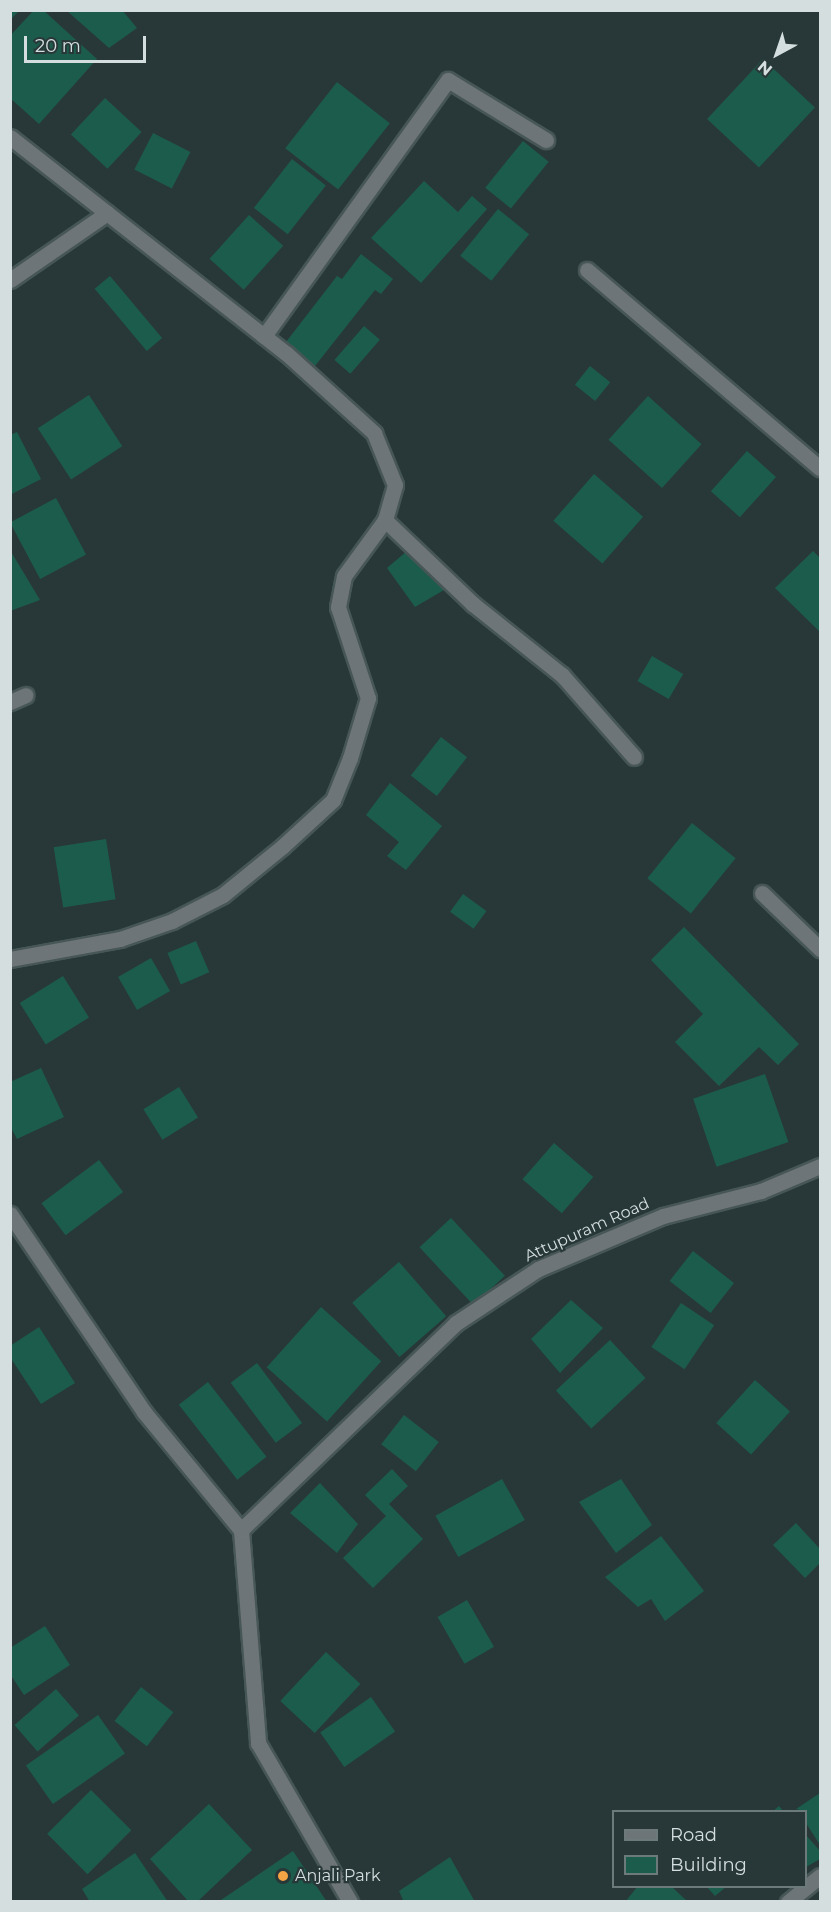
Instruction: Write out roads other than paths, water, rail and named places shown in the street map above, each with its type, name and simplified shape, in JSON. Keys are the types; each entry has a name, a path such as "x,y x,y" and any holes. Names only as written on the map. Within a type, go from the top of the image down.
{"street":[{"path":"264,336 448,81 546,140"},
{"path":"10,137 264,336 374,433 395,485 385,520 344,576 338,607 368,698 350,758 333,800 283,846 223,895 172,921 120,939 10,959"},
{"path":"10,280 107,213"},
{"path":"588,270 820,468"},
{"path":"385,520 472,604 562,675 634,758"},
{"path":"10,702 26,694"},
{"path":"762,893 820,949"},
{"name":"Attupuram Road","path":"241,1530 456,1323 538,1269 663,1216 761,1191 820,1166"},
{"path":"10,1214 144,1412 241,1530 258,1743 350,1902"},
{"path":"807,1887 820,1876"},
{"path":"788,1902 805,1888"}],"place":[{"name":"Anjali Park","path":"283,1876"}]}
